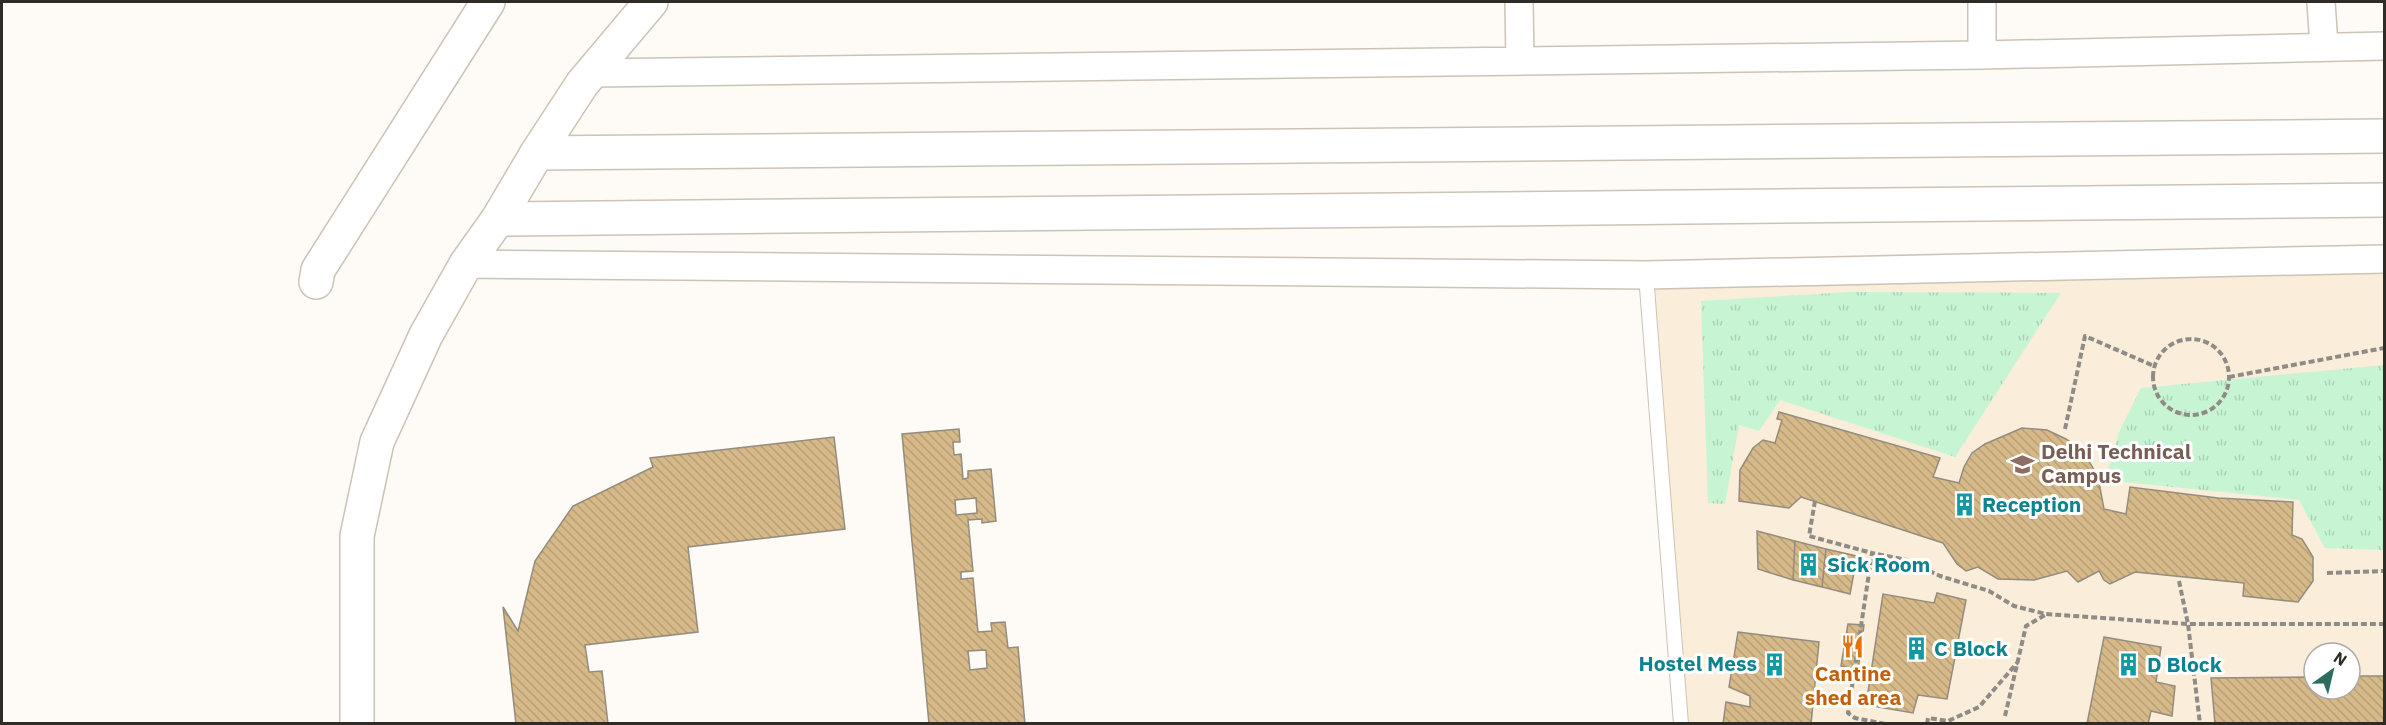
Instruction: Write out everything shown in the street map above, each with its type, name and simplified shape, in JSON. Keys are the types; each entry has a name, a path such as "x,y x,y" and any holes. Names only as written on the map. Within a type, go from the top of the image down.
{"street":[{"path":"316,282 318,270 488,2"},
{"path":"357,723 357,536 377,442 426,335 466,264 498,219 537,153 591,73 651,2"},
{"path":"1519,2 1520,61"},
{"path":"1982,2 1982,55"},
{"path":"2321,2 2324,46"},
{"path":"591,73 1982,55 2385,46"},
{"path":"537,153 2385,136"},
{"path":"498,219 2385,200"},
{"path":"466,264 1646,275 2385,259"}],"lane":[{"path":"1646,275 1682,723"}],"path":[{"path":"2065,429 2085,336 2154,366"},
{"path":"2192,338 2216,347 2224,357 2229,368 2226,393 2209,411 2197,415 2184,414 2167,406 2155,391 2154,366 2160,354 2169,345 2192,338"},
{"path":"2229,377 2385,348"},
{"path":"1815,501 1809,536 1907,560 1940,576 1989,591 2014,606 2046,614 2188,624 2385,624"},
{"path":"1872,553 1848,713 1856,718 1885,723"},
{"path":"2327,573 2385,571"},
{"path":"2179,581 2188,624 2200,723"},
{"path":"2005,716 2026,626 2046,614"},
{"path":"1927,723 1928,718 1948,721 1979,706 2017,663"}],"shaded area":[{"name":"Delhi Technical Campus","path":"2384,259 2384,676 2362,676 2362,641 2302,641 2302,677 2211,678 2215,723 1681,723 1646,275"}],"green space":[{"path":"1849,292 2061,293 1955,457 1780,400 1759,431 1739,425 1725,504 1708,503 1701,301"},
{"path":"2384,365 2384,550 2325,548 2299,500 2105,480 2120,430 2141,388"}],"building":[{"name":"Reception","path":"1779,412 1940,458 1933,477 1959,483 1972,453 1985,444 2022,428 2047,430 2079,448 2090,463 2098,477 2104,509 2126,514 2130,487 2218,498 2293,502 2292,535 2302,539 2313,557 2313,581 2298,602 2243,596 2244,583 2135,572 2110,584 2104,580 2099,571 2078,582 2067,571 2034,580 1998,579 1978,567 1966,571 1957,564 1943,543 1801,497 1789,508 1739,501 1740,470 1753,448 1763,440 1775,443 1782,420 1777,419"},
{"path":"959,429 960,442 953,442 954,455 961,454 963,479 968,478 968,471 991,469 996,521 982,523 982,519 968,520 973,571 961,572 961,579 973,578 978,632 992,631 991,623 1005,622 1008,648 1018,647 1025,724 929,724 902,434","holes":["976,498 977,513 956,515 955,500","986,650 987,668 970,670 968,651"]},
{"path":"834,437 845,529 688,547 698,632 585,645 589,672 602,671 608,724 516,724 503,607 518,631 535,561 573,506 653,467 650,458"},
{"path":"1757,531 1795,541 1793,580 1758,569"},
{"name":"Sick Room","path":"1795,541 1826,549 1822,587 1793,580"},
{"path":"1826,549 1857,556 1850,594 1822,587"},
{"name":"C Block","path":"1937,593 1966,600 1947,699 1918,695 1913,713 1866,705 1883,594 1934,603"},
{"name":"Cantine shed area","path":"1848,624 1864,625 1858,670 1841,666"},
{"name":"Hostel Mess","path":"1738,632 1819,642 1811,724 1723,724 1726,702 1750,707 1750,696 1729,687"},
{"name":"D Block","path":"2104,637 2161,647 2156,682 2175,686 2172,716 2151,711 2148,724 2087,724"},
{"path":"2362,676 2384,676 2384,724 2215,724 2211,678 2302,677 2302,701 2362,701"}],"place":[{"name":"Delhi Technical Campus","path":"2023,464"},
{"name":"Reception","path":"1964,505"},
{"name":"Sick Room","path":"1809,565"},
{"name":"Cantine shed area","path":"1853,646"},
{"name":"C Block","path":"1916,649"},
{"name":"Hostel Mess","path":"1775,664"},
{"name":"D Block","path":"2129,665"}]}
